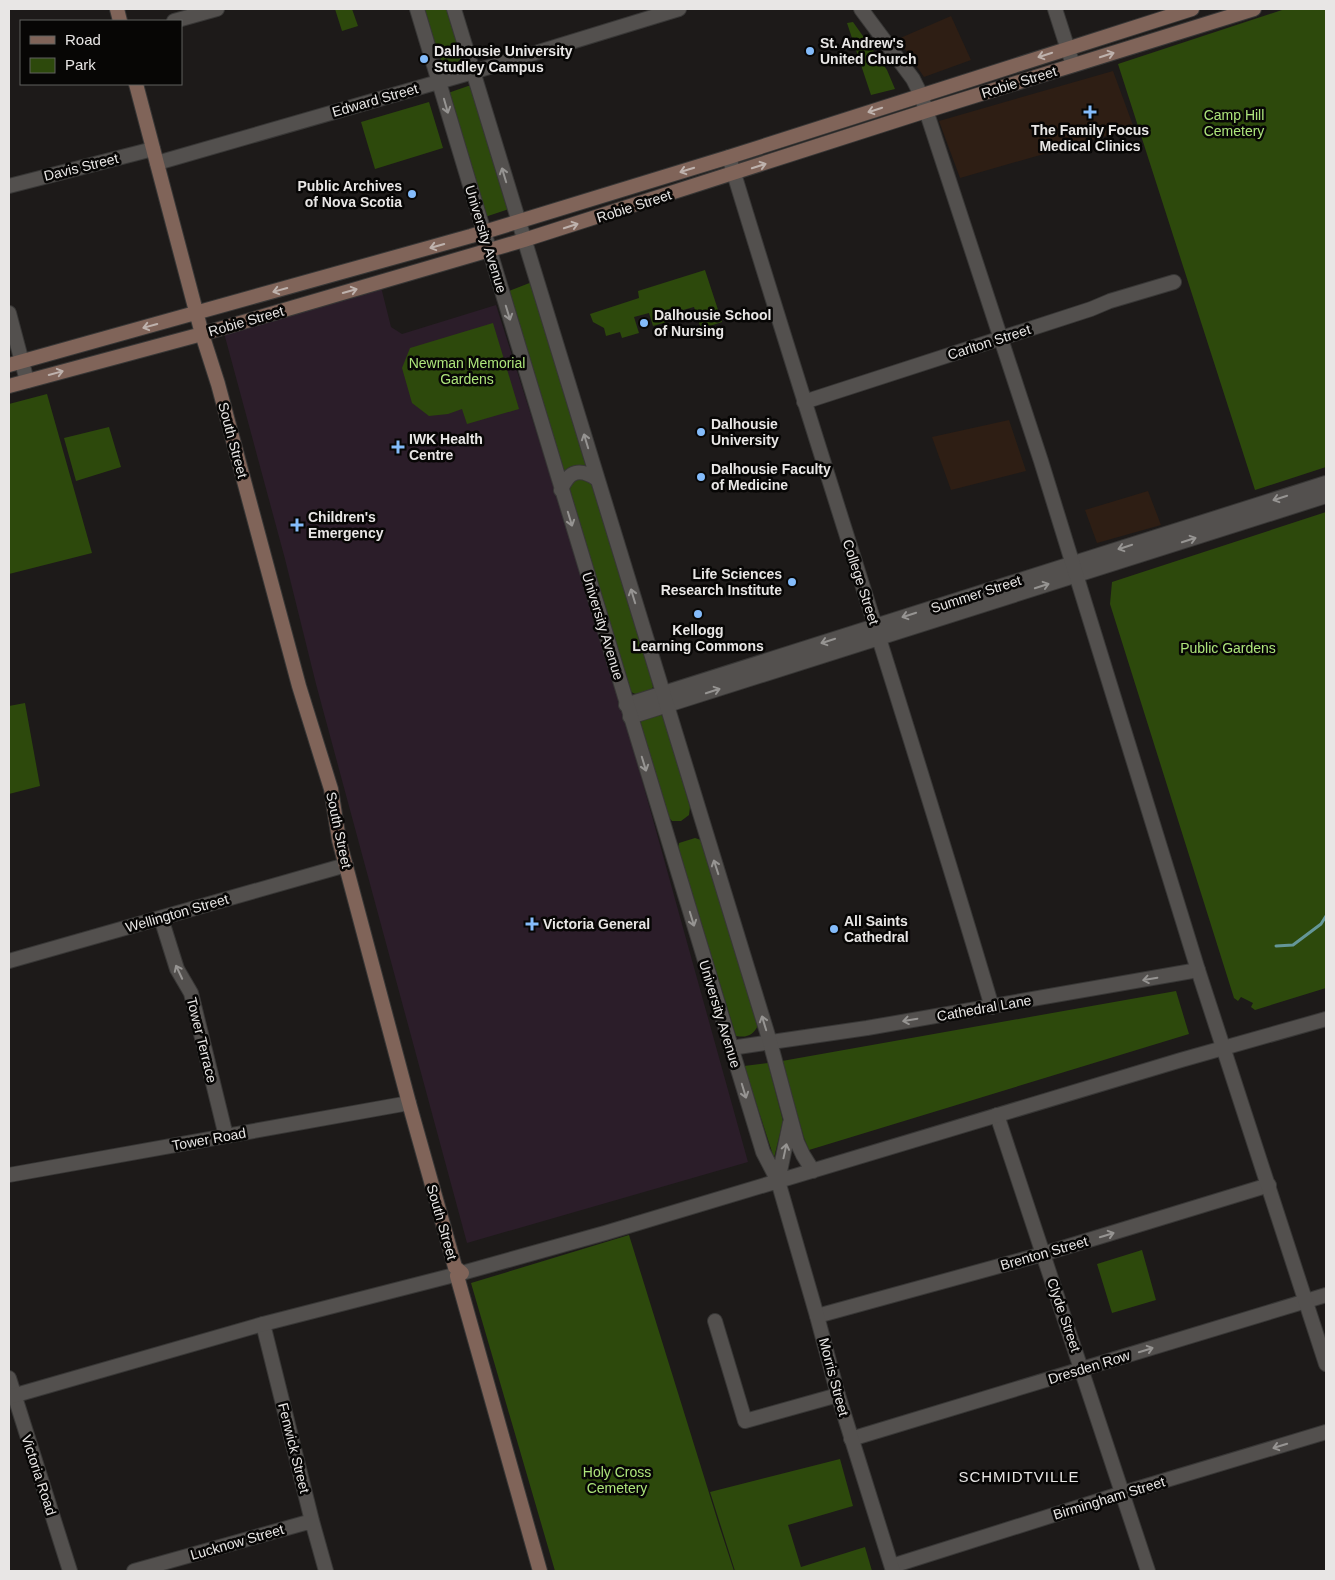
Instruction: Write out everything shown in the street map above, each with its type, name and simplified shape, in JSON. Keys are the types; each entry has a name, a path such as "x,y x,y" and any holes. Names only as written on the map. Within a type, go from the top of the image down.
{"main road":[{"name":"Robie Street","path":"15,363 518,222 729,157 1192,9"},
{"name":"Robie Street","path":"9,386 202,334 524,240 926,111 1254,9"},
{"name":"South Street","path":"136,85 202,334 218,384 299,686 331,789 339,840 408,1102 455,1267 462,1273 457,1276 540,1571"}],"street":[{"path":"178,20 217,9"},
{"name":"University Avenue","path":"417,9 561,490 763,1152 778,1181"},
{"path":"454,9 770,1042 791,1120 803,1156 813,1171"},
{"name":"Edward Street","path":"157,163 473,72 679,9"},
{"path":"861,9 908,71 921,95 1041,461 1198,970 1326,1364"},
{"path":"1055,9 1074,65"},
{"name":"Davis Street","path":"9,186 153,149"},
{"name":"College Street","path":"729,157 804,402 944,842 992,1006"},
{"name":"Carlton Street","path":"804,402 1110,301 1174,282"},
{"path":"9,313 15,363 27,381"},
{"path":"561,490 566,478 576,472 588,473 597,479"},
{"name":"Summer Street","path":"1074,570 1326,483"},
{"name":"Summer Street","path":"628,711 1074,570 1326,496"},
{"name":"Wellington Street","path":"9,962 346,865"},
{"name":"Tower Terrace","path":"161,918 177,969 191,993 226,1136"},
{"name":"Cathedral Lane","path":"731,1048 992,1006 1198,970"},
{"path":"11,1396 263,1324 462,1273 605,1233 1224,1047 1326,1019"},
{"name":"Tower Road","path":"9,1175 408,1102"},
{"name":"Clyde Street","path":"997,1115 1148,1571"},
{"path":"778,1181 791,1120"},
{"name":"Morris Street","path":"778,1181 838,1395 892,1569"},
{"name":"Brenton Street","path":"817,1316 1043,1254 1269,1185"},
{"name":"Dresden Row","path":"852,1439 1326,1295"},
{"path":"715,1322 745,1421 838,1395"},
{"name":"Fenwick Street","path":"263,1324 326,1571"},
{"name":"Victoria Road","path":"9,1378 11,1396 70,1571"},
{"name":"Birmingham Street","path":"892,1569 1123,1493 1326,1432"},
{"name":"Lucknow Street","path":"134,1571 312,1521"}],"shaded area":[{"path":"951,16 971,60 924,77 898,39"},
{"path":"1113,71 1134,128 960,178 939,121"},
{"name":"Victoria General","path":"381,287 391,327 402,334 496,305 607,654 748,1162 467,1243 316,684 285,559 224,333"},
{"path":"1009,420 1026,471 951,490 932,437"},
{"path":"1148,491 1161,525 1097,543 1085,510"}],"green space":[{"path":"335,9 352,9 358,26 342,31"},
{"path":"424,9 448,9 463,58 453,65 441,64"},
{"name":"Camp Hill Cemetery","path":"1285,9 1326,9 1326,467 1255,490 1118,64"},
{"path":"853,22 887,70 895,89 871,95 847,23"},
{"path":"471,85 509,209 485,217 448,93"},
{"path":"429,102 443,148 375,169 361,122"},
{"path":"705,270 722,322 701,329 694,307 683,310 676,307 669,309 665,316 667,322 653,326 649,313 634,317 639,333 622,338 620,332 606,336 604,328 593,322 590,314 639,298 638,291"},
{"path":"532,282 587,467 564,474 509,291"},
{"name":"Newman Memorial Gardens","path":"493,323 519,409 467,424 462,409 448,414 429,416 412,403 402,368 410,348"},
{"path":"47,394 92,553 9,574 9,404"},
{"path":"109,427 121,467 76,481 64,438"},
{"path":"576,477 591,480 652,681 653,687 651,690 642,693 636,694 629,689 568,488"},
{"name":"Public Gardens","path":"1326,512 1326,988 1255,1010 1251,1007 1253,1003 1241,997 1238,1001 1234,998 1110,604 1112,582"},
{"path":"25,703 40,786 9,794 9,706"},
{"path":"661,714 665,721 690,807 689,815 681,821 672,821 666,814 639,719"},
{"path":"695,838 701,840 759,1024 755,1031 744,1037 736,1036 678,848 679,843"},
{"path":"1176,991 1189,1034 809,1150 782,1061"},
{"path":"768,1063 783,1121 774,1158 744,1066"},
{"name":"Holy Cross Cemetery","path":"629,1235 734,1571 555,1571 471,1283"},
{"path":"1142,1250 1156,1300 1112,1313 1097,1264"},
{"path":"840,1459 853,1506 788,1525 801,1567 865,1547 872,1571 735,1571 710,1492"}],"waterway":[{"path":"1276,946 1293,945 1321,924 1326,916"}],"place":[{"name":"St. Andrew's United Church","path":"810,51"},
{"name":"Dalhousie University Studley Campus","path":"424,59"},
{"name":"The Family Focus Medical Clinics","path":"1090,112"},
{"name":"Public Archives of Nova Scotia","path":"412,194"},
{"name":"Dalhousie School of Nursing","path":"644,323"},
{"name":"Dalhousie University","path":"701,432"},
{"name":"IWK Health Centre","path":"398,447"},
{"name":"Dalhousie Faculty of Medicine","path":"701,477"},
{"name":"Children's Emergency","path":"297,525"},
{"name":"Life Sciences Research Institute","path":"792,582"},
{"name":"Kellogg Learning Commons","path":"698,614"},
{"name":"Victoria General","path":"532,924"},
{"name":"All Saints Cathedral","path":"834,929"}],"district":[{"name":"SCHMIDTVILLE","path":"1019,1476"}]}
